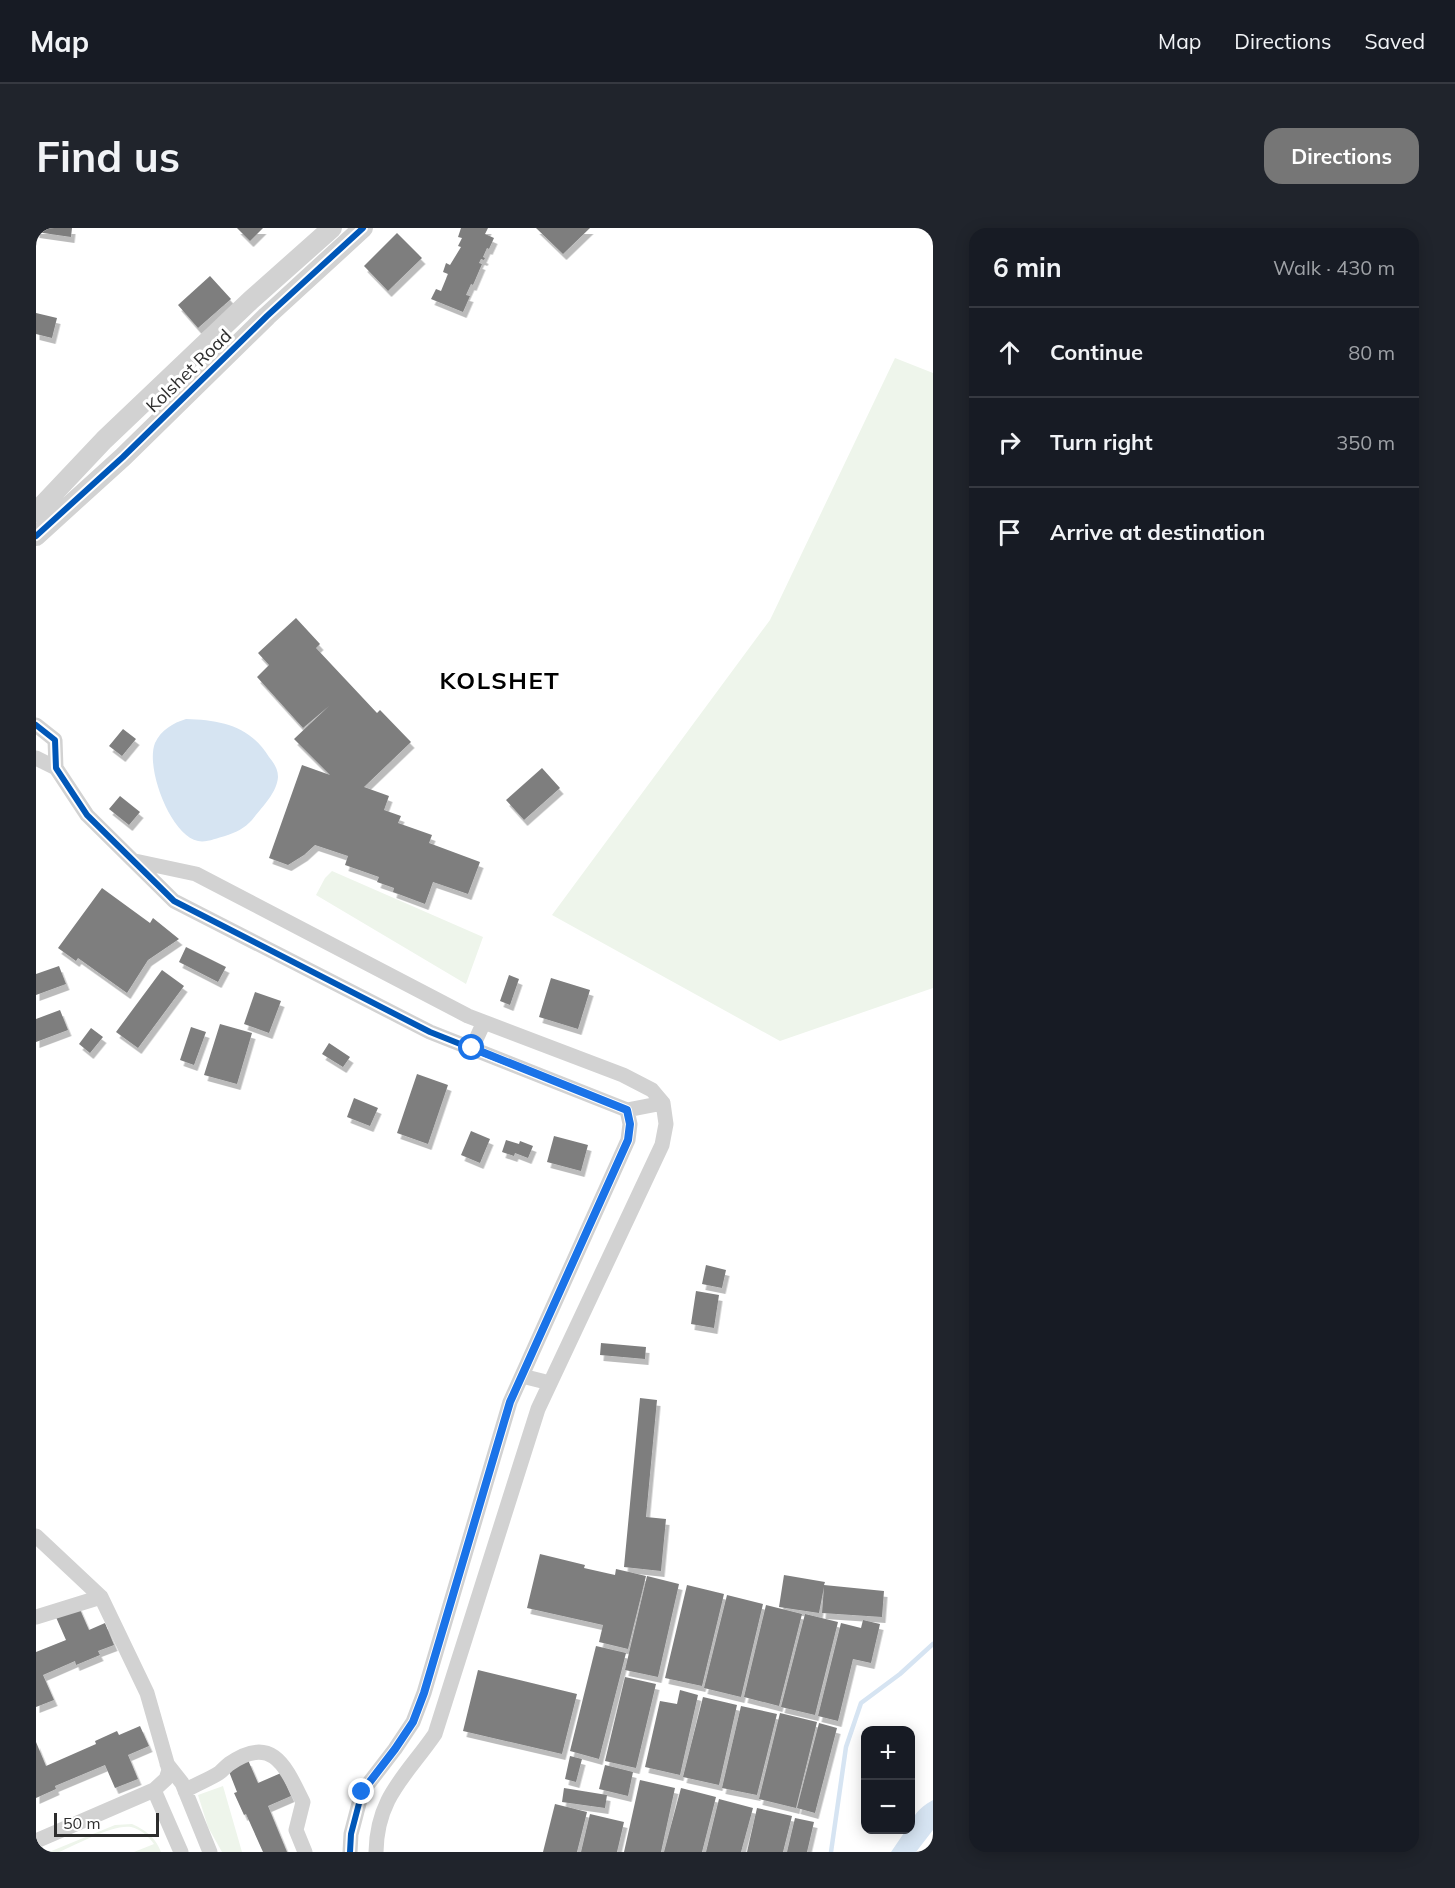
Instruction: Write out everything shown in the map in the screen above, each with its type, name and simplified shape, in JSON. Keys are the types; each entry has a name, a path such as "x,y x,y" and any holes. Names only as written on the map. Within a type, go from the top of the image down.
{"street":[{"name":"Kolshet Road","path":"36,512 104,440 251,300 332,228"},
{"name":"Kolshet Road","path":"36,536 123,457 267,316 363,228"},
{"path":"251,300 267,316"},
{"path":"36,725 55,740 56,768"},
{"path":"36,758 56,768 87,815 174,901 430,1032 627,1110 663,1103"},
{"path":"135,861 196,874 468,1016 623,1075 652,1090 663,1103 666,1124 662,1145 538,1409 435,1734 395,1785 384,1807 376,1839 376,1852"},
{"path":"472,1048 484,1022"},
{"path":"350,1852 351,1834 362,1792 413,1722 424,1693 510,1402 628,1140 630,1124 627,1110"},
{"path":"522,1376 550,1383"},
{"path":"36,1536 101,1597 147,1694 169,1770 166,1779 154,1790 36,1841"},
{"path":"36,1617 101,1597"},
{"path":"424,1693 444,1703"},
{"path":"185,1791 197,1782 218,1774 231,1763 256,1751 268,1753 285,1765 303,1802 296,1830 305,1852"},
{"path":"167,1764 182,1783 210,1852"},
{"path":"154,1790 181,1852"}],"shaded area":[{"path":"895,358 933,373 933,988 780,1041 552,915 770,620"},
{"path":"332,871 483,937 466,984 316,895 325,878"},
{"path":"223,1786 242,1852 222,1852 208,1827 198,1795"},
{"path":"132,1824 150,1835 161,1852 134,1852 154,1844 138,1829 123,1827 105,1832 59,1852 49,1852 115,1825"}],"water":[{"path":"186,719 223,723 244,732 261,747 274,764 278,774 272,794 249,823 232,833 208,841 198,841 178,827 163,800 154,768 153,754 158,738 168,728"},
{"path":"933,1800 933,1830 916,1852 891,1852 903,1834 915,1834 915,1815"}],"building":[{"path":"36,228 72,228 71,237 36,232"},
{"path":"237,228 263,228 250,241"},
{"path":"461,228 488,228 485,234 494,238 489,249 487,248 484,260 481,259 479,263 482,264 466,295 470,296 463,312 431,299 436,289 441,291 448,274 443,272 446,263 450,265 461,247 458,246 462,238 458,237"},
{"path":"536,228 590,228 563,254"},
{"path":"397,233 422,258 388,291 364,266"},
{"path":"210,276 231,299 198,328 178,305"},
{"path":"36,313 57,318 52,338 36,334"},
{"path":"296,618 320,644 316,648 377,713 380,710 411,742 364,787 389,796 384,810 401,816 398,823 432,835 429,843 480,862 468,894 433,882 425,904 393,892 394,888 377,882 379,877 345,865 348,856 315,845 288,865 269,858 302,765 330,775 294,739 329,706 303,728 257,677 269,665 258,653"},
{"path":"123,729 136,739 122,756 109,746"},
{"path":"542,768 560,788 524,820 506,800"},
{"path":"120,796 140,812 129,825 109,809"},
{"path":"102,888 150,923 153,918 179,939 148,960 127,993 78,958 76,961 58,948"},
{"path":"186,947 226,967 218,982 179,962"},
{"path":"59,966 66,984 36,995 36,974"},
{"path":"162,970 184,986 138,1048 116,1032"},
{"path":"509,975 519,979 510,1005 500,1001"},
{"path":"551,978 590,990 578,1029 539,1017"},
{"path":"255,992 281,1001 269,1033 244,1024"},
{"path":"60,1010 68,1030 36,1042 36,1019"},
{"path":"220,1024 252,1033 237,1084 204,1075"},
{"path":"191,1027 206,1032 194,1065 180,1060"},
{"path":"91,1028 103,1037 90,1053 79,1044"},
{"path":"329,1043 350,1057 343,1067 322,1054"},
{"path":"417,1074 448,1085 428,1144 397,1133"},
{"path":"354,1098 378,1108 370,1126 347,1117"},
{"path":"471,1131 490,1139 480,1163 461,1155"},
{"path":"554,1136 588,1145 581,1171 547,1162"},
{"path":"506,1140 519,1144 520,1141 533,1146 528,1158 515,1153 514,1156 502,1152"},
{"path":"706,1265 726,1270 722,1288 702,1284"},
{"path":"696,1291 719,1295 714,1328 691,1324"},
{"path":"601,1343 646,1347 645,1359 600,1355"},
{"path":"640,1398 657,1400 646,1517 666,1519 661,1571 624,1567"},
{"path":"540,1554 615,1575 616,1569 646,1576 628,1649 599,1642 603,1625 527,1608"},
{"path":"784,1575 825,1582 824,1585 884,1591 882,1617 822,1613 824,1587 819,1613 779,1607"},
{"path":"647,1576 679,1584 658,1677 625,1670"},
{"path":"687,1585 724,1594 702,1686 665,1678"},
{"path":"727,1595 763,1604 741,1697 704,1688"},
{"path":"78,1605 89,1630 105,1623 114,1645 98,1651 100,1655 76,1665 75,1661 43,1675 54,1700 36,1707 36,1652 66,1640 55,1615"},
{"path":"766,1605 802,1614 779,1706 744,1697"},
{"path":"805,1614 838,1622 815,1715 781,1707"},
{"path":"863,1620 880,1624 871,1663 853,1659 838,1721 818,1716 841,1623 861,1628"},
{"path":"596,1646 626,1653 599,1759 570,1751"},
{"path":"478,1670 577,1694 562,1754 463,1731"},
{"path":"625,1677 656,1684 636,1768 605,1761"},
{"path":"680,1690 698,1695 680,1775 645,1767 660,1701 677,1704"},
{"path":"703,1697 737,1705 719,1785 683,1777"},
{"path":"741,1706 777,1714 757,1795 722,1788"},
{"path":"780,1713 817,1722 796,1808 759,1799"},
{"path":"819,1723 837,1728 815,1813 797,1808"},
{"path":"140,1726 149,1746 128,1755 138,1779 115,1788 105,1765 55,1786 56,1789 36,1798 36,1742 46,1766 96,1744 95,1741 117,1731 119,1735"},
{"path":"570,1756 582,1759 576,1782 565,1779"},
{"path":"248,1760 258,1783 281,1773 291,1796 268,1806 287,1852 263,1852 234,1793 237,1792 228,1769"},
{"path":"605,1765 633,1772 628,1796 599,1789"},
{"path":"640,1780 675,1788 661,1852 624,1852"},
{"path":"564,1788 607,1795 605,1808 562,1802"},
{"path":"681,1788 716,1797 702,1852 664,1852"},
{"path":"719,1799 753,1808 741,1852 706,1852"},
{"path":"555,1804 587,1812 577,1852 543,1852"},
{"path":"757,1808 792,1816 783,1852 747,1852"},
{"path":"590,1814 624,1822 617,1852 581,1852"},
{"path":"795,1818 814,1822 807,1852 787,1852"}],"waterway":[{"path":"831,1852 846,1747 861,1703 900,1674 933,1644"}],"cycle path":[{"path":"36,536 123,457 267,316 363,228"},
{"path":"36,725 55,740 56,768 87,815 174,901 430,1032 627,1110 630,1124 628,1140 510,1402 424,1693 413,1722 362,1792 351,1834 350,1852"}],"district":[{"name":"KOLSHET","path":"500,681"}],"route":[{"path":"362,1792 413,1722 424,1693 510,1402 628,1140 630,1124 627,1110 472,1048"}]}
